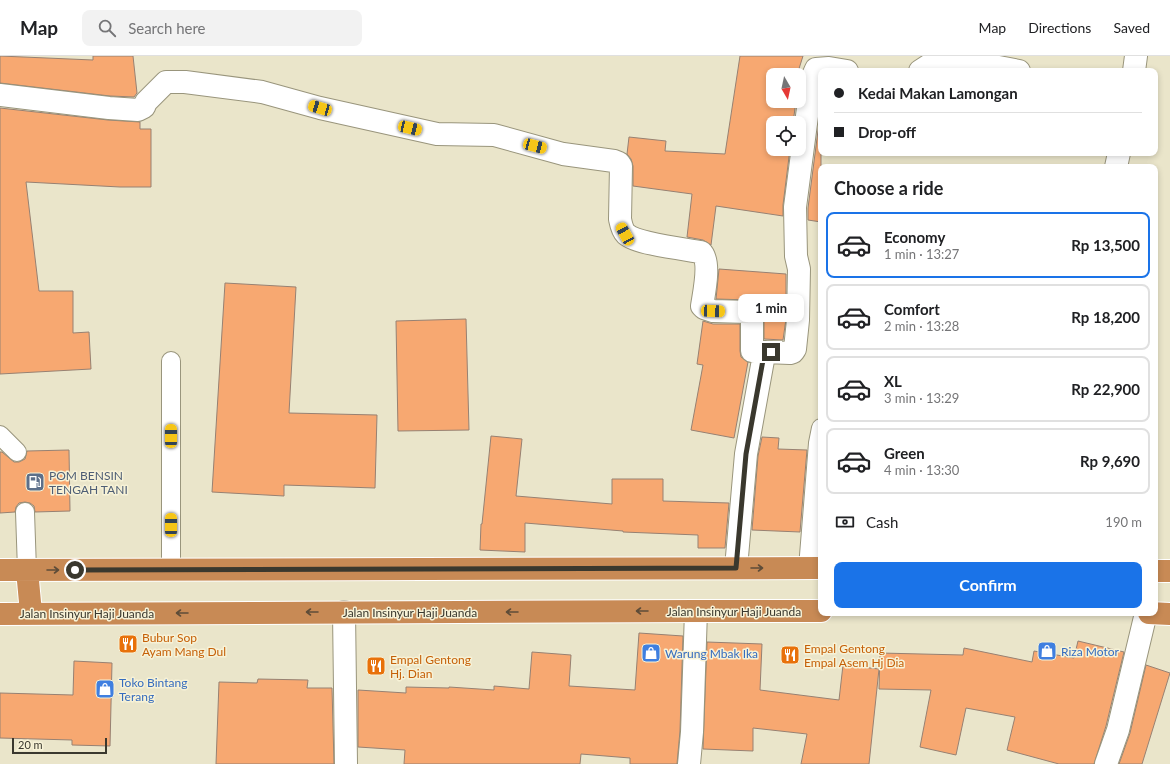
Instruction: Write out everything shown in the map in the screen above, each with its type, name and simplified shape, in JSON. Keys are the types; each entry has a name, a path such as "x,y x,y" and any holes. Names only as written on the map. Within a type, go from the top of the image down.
{"highway":[{"path":"0,570 815,568"},
{"path":"28,570 31,613"},
{"path":"1158,571 1170,572"},
{"name":"Jalan Insinyur Haji Juanda","path":"0,614 818,611"},
{"path":"1158,613 1170,614"}],"street":[{"path":"1134,68 1136,56"},
{"path":"925,68 937,60 952,58 1004,68"},
{"path":"0,95 138,110 144,107 146,102 166,82 178,82 262,92 320,108 437,134 494,135 563,154 614,161 619,163 621,166 620,220 625,234 637,240 701,252 704,256 706,264 702,306 713,311 750,312 752,314 752,351 790,353 795,349 798,320 799,269 796,256 795,207 812,78 816,69 818,69"},
{"path":"736,568 746,454 765,352"},
{"path":"689,764 692,732 696,611"},
{"path":"344,612 346,764"},
{"path":"1106,764 1118,730 1146,616"}],"lane":[{"path":"171,361 171,570"},
{"path":"0,435 17,452"},
{"path":"815,568 818,444"},
{"path":"25,512 28,570"}],"building":[{"path":"0,56 93,60 93,56 133,56 137,93 134,97 110,96 0,83"},
{"path":"740,56 803,56 799,68 766,68 766,108 795,108 794,116 766,116 766,156 789,156 783,216 716,206 711,245 703,240 687,237 692,194 633,186 633,166 631,159 627,154 629,137 666,141 665,151 725,154"},
{"path":"0,108 140,122 140,129 151,129 151,187 120,187 26,182 39,291 73,291 73,333 89,332 91,369 0,374"},
{"path":"818,131 818,156 821,156 821,164 818,164 818,222 808,220 808,208"},
{"path":"719,269 786,274 786,319 783,340 764,339 764,314 763,309 758,303 750,300 716,299"},
{"path":"225,283 296,287 289,413 377,415 375,488 284,485 284,496 212,492"},
{"path":"466,319 469,430 398,431 396,321"},
{"path":"703,321 713,324 740,324 741,357 748,362 734,438 691,430 703,365 697,364"},
{"path":"491,436 522,439 516,496 612,504 612,479 663,479 663,501 729,503 725,548 698,548 698,535 623,532 525,523 525,552 480,550 481,524"},
{"path":"762,437 779,438 778,449 807,450 800,532 752,530 758,456"},
{"name":"POM BENSIN TENGAH TANI","path":"69,450 70,511 35,512 34,506 25,502 19,503 15,512 0,513 0,452 14,462 19,462 25,459 27,451"},
{"path":"639,633 683,636 680,731 677,764 630,764 630,758 581,754 580,764 404,764 405,750 358,747 358,690 406,693 406,687 449,687 494,690 494,686 529,689 532,652 571,655 569,686 635,690"},
{"path":"1078,641 1124,652 1106,726 1094,764 1059,764 1007,750 1015,717 966,708 956,755 920,747 931,690 879,689 880,653 963,655 964,648 1032,662 1034,651 1074,658"},
{"path":"707,642 762,644 760,690 839,700 843,665 879,669 869,764 801,764 807,734 753,728 753,751 703,749"},
{"path":"74,661 112,663 110,746 72,745 72,740 0,738 0,693 73,695"},
{"path":"1146,665 1170,673 1142,764 1119,764 1130,733"},
{"path":"258,679 308,680 307,688 332,688 334,764 216,764 219,682 257,683"}],"place":[{"name":"POM BENSIN TENGAH TANI","path":"35,482"},
{"name":"Bubur Sop Ayam Mang Dul","path":"128,644"},
{"name":"Riza Motor","path":"1047,651"},
{"name":"Warung Mbak Ika","path":"651,653"},
{"name":"Empal Gentong Empal Asem Hj Dia","path":"790,655"},
{"name":"Empal Gentong Hj. Dian","path":"376,666"},
{"name":"Toko Bintang Terang","path":"105,689"}],"route":[{"path":"75,570 736,568 746,454 763,360 765,352 771,352"}]}
